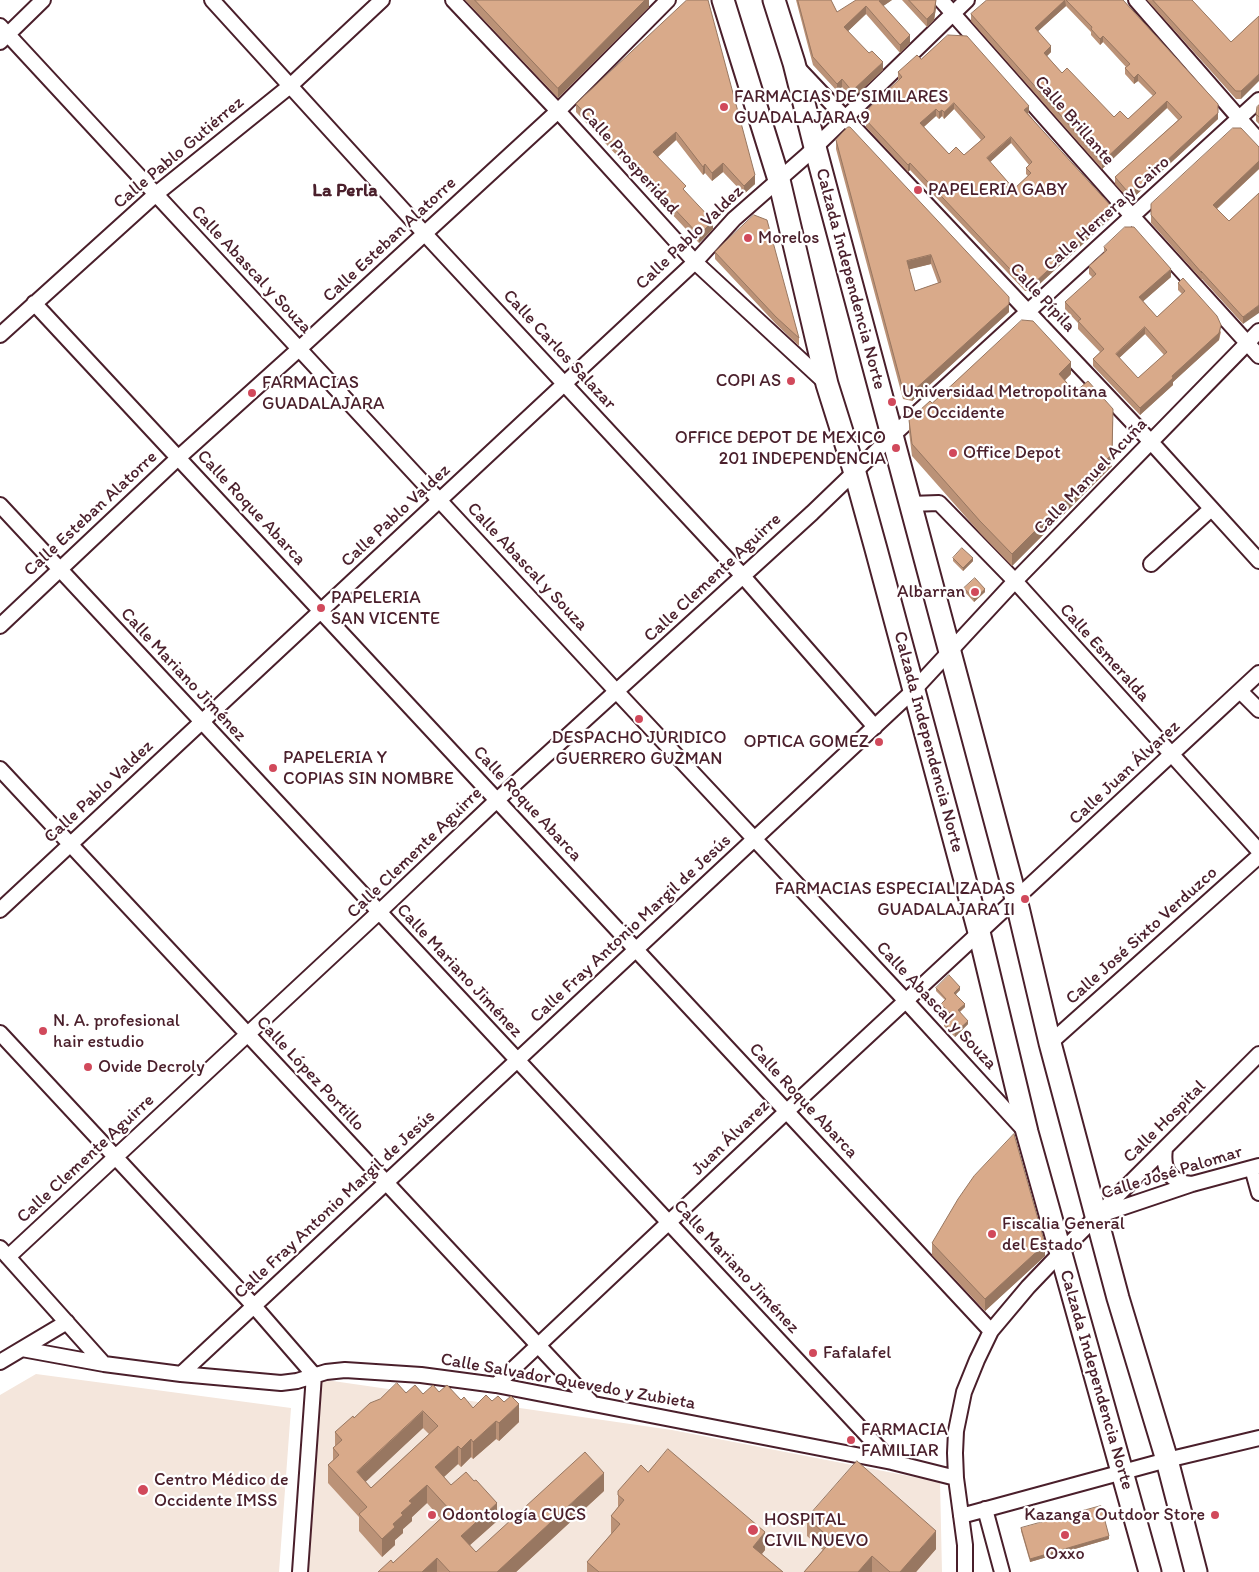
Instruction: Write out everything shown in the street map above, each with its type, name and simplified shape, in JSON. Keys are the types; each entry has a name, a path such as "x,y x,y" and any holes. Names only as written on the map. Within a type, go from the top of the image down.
{"main road":[{"name":"Calzada Independencia Norte","path":"723,0 778,180 826,384 855,473 978,932 1026,1132 1150,1572"},
{"name":"Calzada Independencia Norte","path":"774,0 794,63 814,147 1016,900 1050,1043 1118,1298 1167,1460 1196,1572"}],"street":[{"path":"3,34 43,0"},
{"name":"Calle Pablo Gutiérrez","path":"0,335 156,194 290,86 382,0"},
{"name":"Calle Prosperidad","path":"453,0 558,111 695,262 826,384"},
{"name":"Calle Esteban Alatorre","path":"0,626 178,458 558,111 668,0"},
{"name":"Calle Brillante","path":"941,0 954,12 1132,216 1259,356"},
{"name":"Calle Pablo Valdez","path":"0,910 695,262 734,219 814,147 967,0"},
{"path":"1136,0 1259,141"},
{"name":"Calle Carlos Salazar","path":"219,2 290,86 742,576 875,727"},
{"name":"Calle Abascal y Souza","path":"3,34 156,194 617,692 906,1000 1026,1132"},
{"name":"Calle Pípila","path":"794,63 1028,311 1259,561"},
{"name":"Calle Herrera y Cairo","path":"892,436 1259,100"},
{"name":"Calle Roque Abarca","path":"34,303 637,949 991,1332"},
{"name":"Calle Manuel Acuña","path":"949,650 1259,330"},
{"name":"Calle Clemente Aguirre","path":"4,1253 115,1157 248,1035 497,800 855,473 892,436"},
{"name":"Calle Esmeralda","path":"910,504 939,503 1016,581 1171,755 1259,850"},
{"name":"Calle Mariano Jiménez","path":"0,505 892,1462"},
{"path":"1151,564 1211,509"},
{"name":"Calle Fray Antonio Margil de Jesús","path":"181,1374 875,727 914,690 949,650"},
{"name":"Calle Juan Álvarez","path":"1016,900 1259,673"},
{"path":"1240,691 1259,710"},
{"name":"Calle López Portillo","path":"0,769 592,1404"},
{"name":"Calle José Sixto Verduzco","path":"1050,1043 1259,856"},
{"name":"Juan Álvarez","path":"496,1385 978,932 1016,900"},
{"path":"0,1033 254,1306 314,1375 300,1572"},
{"name":"Calle Hospital","path":"966,1572 965,1545 956,1478 956,1431 964,1392 976,1360 991,1332 1028,1287 1259,1054"},
{"path":"1165,1149 1164,1160 1166,1170 1173,1178 1182,1183 1192,1184"},
{"path":"1256,1167 1259,1193"},
{"name":"Calle José Palomar","path":"1097,1216 1192,1184 1256,1167"},
{"path":"4,1253 104,1364"},
{"path":"0,1362 67,1322"},
{"name":"Calle Salvador Quevedo y Zubieta","path":"22,1349 104,1364 181,1374 281,1383 297,1381 326,1372 345,1370 421,1376 496,1385 892,1462 956,1478"},
{"path":"961,1516 1167,1460 1259,1438"},
{"path":"985,1509 1002,1572"}],"shaded area":[{"name":"Centro Médico de Occidente IMSS","path":"36,1374 291,1408 279,1572 0,1572 0,1395"},
{"path":"319,1379 672,1430 940,1482 942,1572 305,1572"}],"building":[{"path":"475,0 645,0 558,88"},
{"path":"687,0 708,0 755,175 744,186 723,163 712,173 705,164 703,167 676,132 653,152 686,186 683,189 713,221 699,235 576,104"},
{"path":"798,0 831,0 837,12 856,0 880,0 910,35 900,45 866,6 844,27 869,53 872,51 883,62 852,91 842,79 837,84 813,57"},
{"path":"909,0 936,0 934,12 927,19"},
{"path":"987,0 1065,0 1035,28 1051,46 1044,53 1062,73 1067,68 1114,117 1120,111 1128,119 1156,93 1138,74 1134,78 1125,68 1130,64 1103,36 1100,39 1091,29 1092,27 1066,0 1123,0 1218,104 1218,113 1134,191 1127,191 1115,177 1182,117 1167,101 1102,162 971,14"},
{"path":"1153,0 1192,0 1231,42 1259,16 1259,74 1241,91 1236,91"},
{"path":"948,35 967,36 1029,106 1024,110 1111,206 1111,212 1032,285 1025,285 910,163 908,165 866,120 869,108 902,77 898,72 917,55 921,59","holes":["954,103 985,137 964,155 956,147 949,154 920,123 936,109 939,112 942,110 944,112","1011,137 1032,162 1026,168 1031,173 1014,189 987,158"]},
{"path":"1259,105 1259,117 1256,114"},
{"path":"850,127 1009,297 1009,304 912,392 903,390 836,140","holes":["931,255 941,282 915,291 907,261"]},
{"path":"1233,128 1241,128 1259,147 1259,161 1213,205 1229,221 1259,193 1259,305 1243,317 1151,215 1151,204"},
{"path":"754,215 767,220 799,338 776,317 715,252"},
{"path":"1125,227 1134,227 1171,269 1139,297 1157,317 1185,291 1178,283 1183,278 1217,316 1221,325 1219,333 1140,408 1093,359 1104,349 1078,321 1081,319 1065,302 1096,274 1089,266 1107,250 1104,247","holes":["1145,327 1167,352 1138,378 1116,354"]},
{"path":"1022,320 1033,321 1071,362 1059,374 1075,392 1088,381 1113,409 1112,454 1012,554 912,444 909,420 930,401 932,403"},
{"name":"Albarran","path":"962,548 973,558 963,568 953,558"},
{"name":"Albarran","path":"975,578 985,589 974,599 964,588"},
{"path":"949,975 960,987 954,993 965,1004 958,1010 968,1021 955,1033 944,1023 952,1015 941,1004 946,999 936,988"},
{"name":"Fiscalia General del Estado","path":"1014,1134 1045,1244 985,1299 932,1243 974,1176"},
{"path":"397,1383 406,1393 415,1385 423,1394 433,1385 439,1392 447,1385 461,1400 464,1397 473,1408 486,1395 492,1401 498,1396 504,1402 511,1396 519,1404 499,1423 496,1421 473,1442 471,1439 461,1449 458,1446 435,1467 451,1485 466,1472 497,1503 461,1536 476,1552 585,1452 604,1473 497,1572 450,1572 437,1558 422,1572 378,1572 391,1560 393,1563 450,1510 427,1485 409,1501 412,1503 393,1524 395,1527 382,1539 359,1514 367,1507 328,1465 339,1455 333,1448 342,1440 335,1432 370,1403 380,1399","holes":["423,1411 438,1426 371,1488 357,1472"]},
{"path":"668,1449 765,1532 753,1547 783,1572 599,1572 587,1562 620,1524 611,1516 624,1500 618,1495 618,1491 641,1465 648,1472"},
{"path":"857,1461 936,1531 900,1572 890,1572 872,1556 858,1572 804,1572 832,1540 807,1518"},
{"name":"Oxxo","path":"1101,1506 1109,1536 1030,1559 1021,1528"}],"place":[{"name":"FARMACIAS DE SIMILARES GUADALAJARA 9","path":"724,107"},
{"name":"PAPELERIA GABY","path":"918,190"},
{"name":"Morelos","path":"748,238"},
{"name":"COPI AS","path":"791,381"},
{"name":"FARMACIAS GUADALAJARA","path":"252,393"},
{"name":"Universidad Metropolitana De Occidente","path":"892,402"},
{"name":"OFFICE DEPOT DE MEXICO 201 INDEPENDENCIA","path":"896,448"},
{"name":"Office Depot","path":"953,453"},
{"name":"Albarran","path":"975,592"},
{"name":"PAPELERIA SAN VICENTE","path":"321,608"},
{"name":"DESPACHO JURIDICO GUERRERO GUZMAN","path":"639,719"},
{"name":"OPTICA GOMEZ","path":"879,742"},
{"name":"PAPELERIA Y COPIAS SIN NOMBRE","path":"273,768"},
{"name":"FARMACIAS ESPECIALIZADAS GUADALAJARA II","path":"1025,899"},
{"name":"N. A. profesional hair estudio","path":"43,1031"},
{"name":"Ovide Decroly","path":"88,1067"},
{"name":"Fiscalia General del Estado","path":"992,1234"},
{"name":"Fafalafel","path":"813,1353"},
{"name":"FARMACIA FAMILIAR","path":"851,1440"},
{"name":"Centro Médico de Occidente IMSS","path":"143,1490"},
{"name":"Odontología CUCS","path":"432,1515"},
{"name":"Kazanga Outdoor Store","path":"1215,1515"},
{"name":"HOSPITAL CIVIL NUEVO","path":"753,1530"},
{"name":"Oxxo","path":"1065,1535"}],"district":[{"name":"La Perla","path":"345,191"}]}
